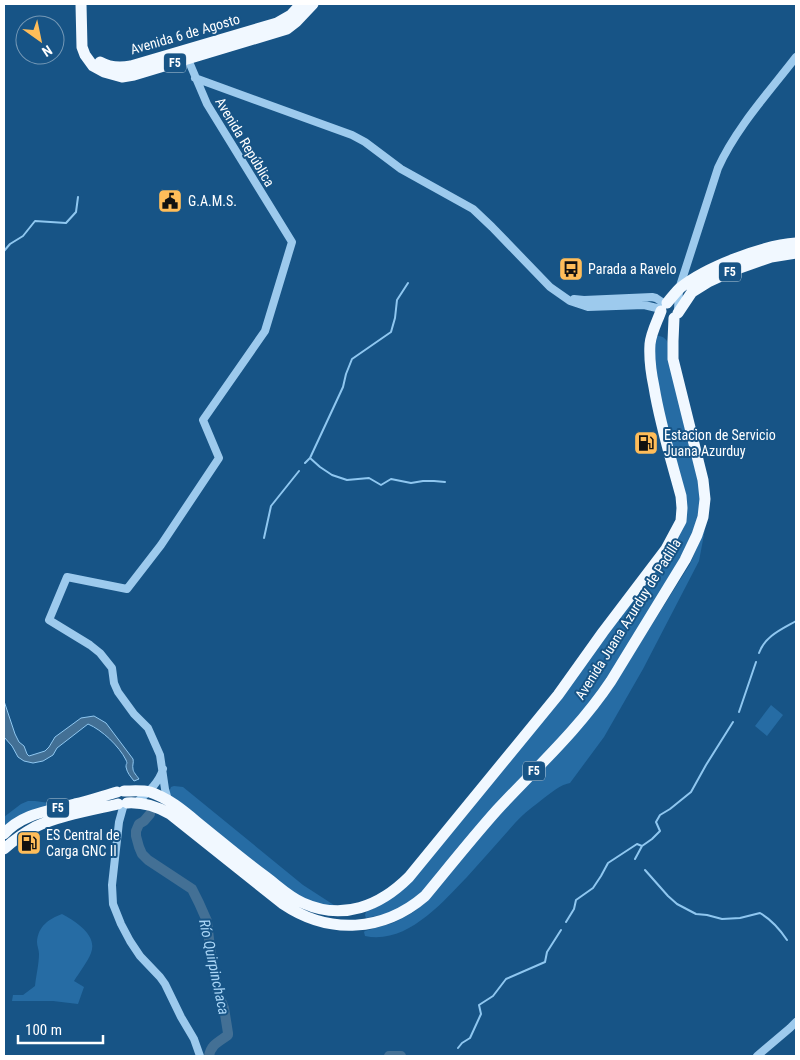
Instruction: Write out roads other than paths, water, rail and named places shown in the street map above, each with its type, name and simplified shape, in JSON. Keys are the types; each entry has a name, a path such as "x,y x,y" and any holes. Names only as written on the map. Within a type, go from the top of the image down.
{"highway":[{"name":"Avenida 6 de Agosto","path":"81,4 82,39 88,50 104,64 120,68 287,29 313,4"},
{"name":"Avenida 6 de Agosto","path":"186,54 277,23 291,15 301,4"},
{"name":"Avenida Juana Azurduy de Padilla","path":"4,850 17,838 49,821 148,792 168,800 181,808 244,861 298,900 313,907 344,911 371,904 398,888 558,695 666,549 677,530 681,521 681,496 658,409 651,370 650,342 663,307 680,289 707,272 756,252 796,243"},
{"name":"Avenida Juana Azurduy de Padilla","path":"4,834 22,820 40,812 80,803 122,800 153,806 170,814 283,904 314,920 354,925 392,917 415,905 426,896 496,811 575,728 599,699 685,560 697,535 703,517 705,499 703,480 673,359 672,341 676,314 692,292 708,282 734,270 771,257 796,253"}],"street":[{"name":"Avenida República","path":"163,768 160,755 148,728 124,702 118,692 114,683 112,668 100,653 90,645 49,620 67,578 127,589 161,544 219,458 203,420 265,331 292,242 207,104 186,54"},
{"path":"676,314 680,289 722,159 729,146 796,57"},
{"path":"195,78 352,135 364,142 402,169 473,209 550,287 570,301 588,306 644,304 663,307"},
{"path":"163,768 168,800"},
{"path":"163,768 162,774 148,792 122,800 112,885 113,904 130,941 140,956 165,984 194,1039 200,1056"},
{"path":"756,1056 796,1022"}],"waterway":[{"path":"4,251 10,244 23,236 35,221 66,223 76,212 78,197"},
{"path":"305,463 310,458 343,387 352,359 391,332 397,300 408,283"},
{"path":"310,458 332,475 347,480 369,478 381,485 391,479 411,483 423,481 445,482"},
{"path":"264,538 271,506 299,471"},
{"path":"759,653 765,642 780,630 796,621"},
{"path":"739,712 756,662"},
{"path":"566,922 574,909 576,900 593,888 608,863 637,844 642,846 660,831 656,822 660,815 691,792 733,722"},
{"name":"Río Quirpinchaca","path":"150,814 139,824 136,831 142,854 192,889 207,921 218,993 224,1008 228,1033 214,1046 209,1056"},
{"path":"635,859 642,846"},
{"path":"645,870 677,904 696,914 722,919 740,918 760,913 768,918 787,940"},
{"path":"458,1048 470,1038 481,1014 479,1005 493,996 506,979 545,962 547,952 561,930"},
{"name":"Río Quirpinchaca","path":"389,1056 401,1056"}],"place":[{"name":"G.A.M.S.","path":"170,201"},
{"name":"Parada a Ravelo","path":"571,269"},
{"name":"Estacion de Servicio Juana Azurduy","path":"646,443"},
{"name":"ES Central de Carga GNC II","path":"29,843"}]}
